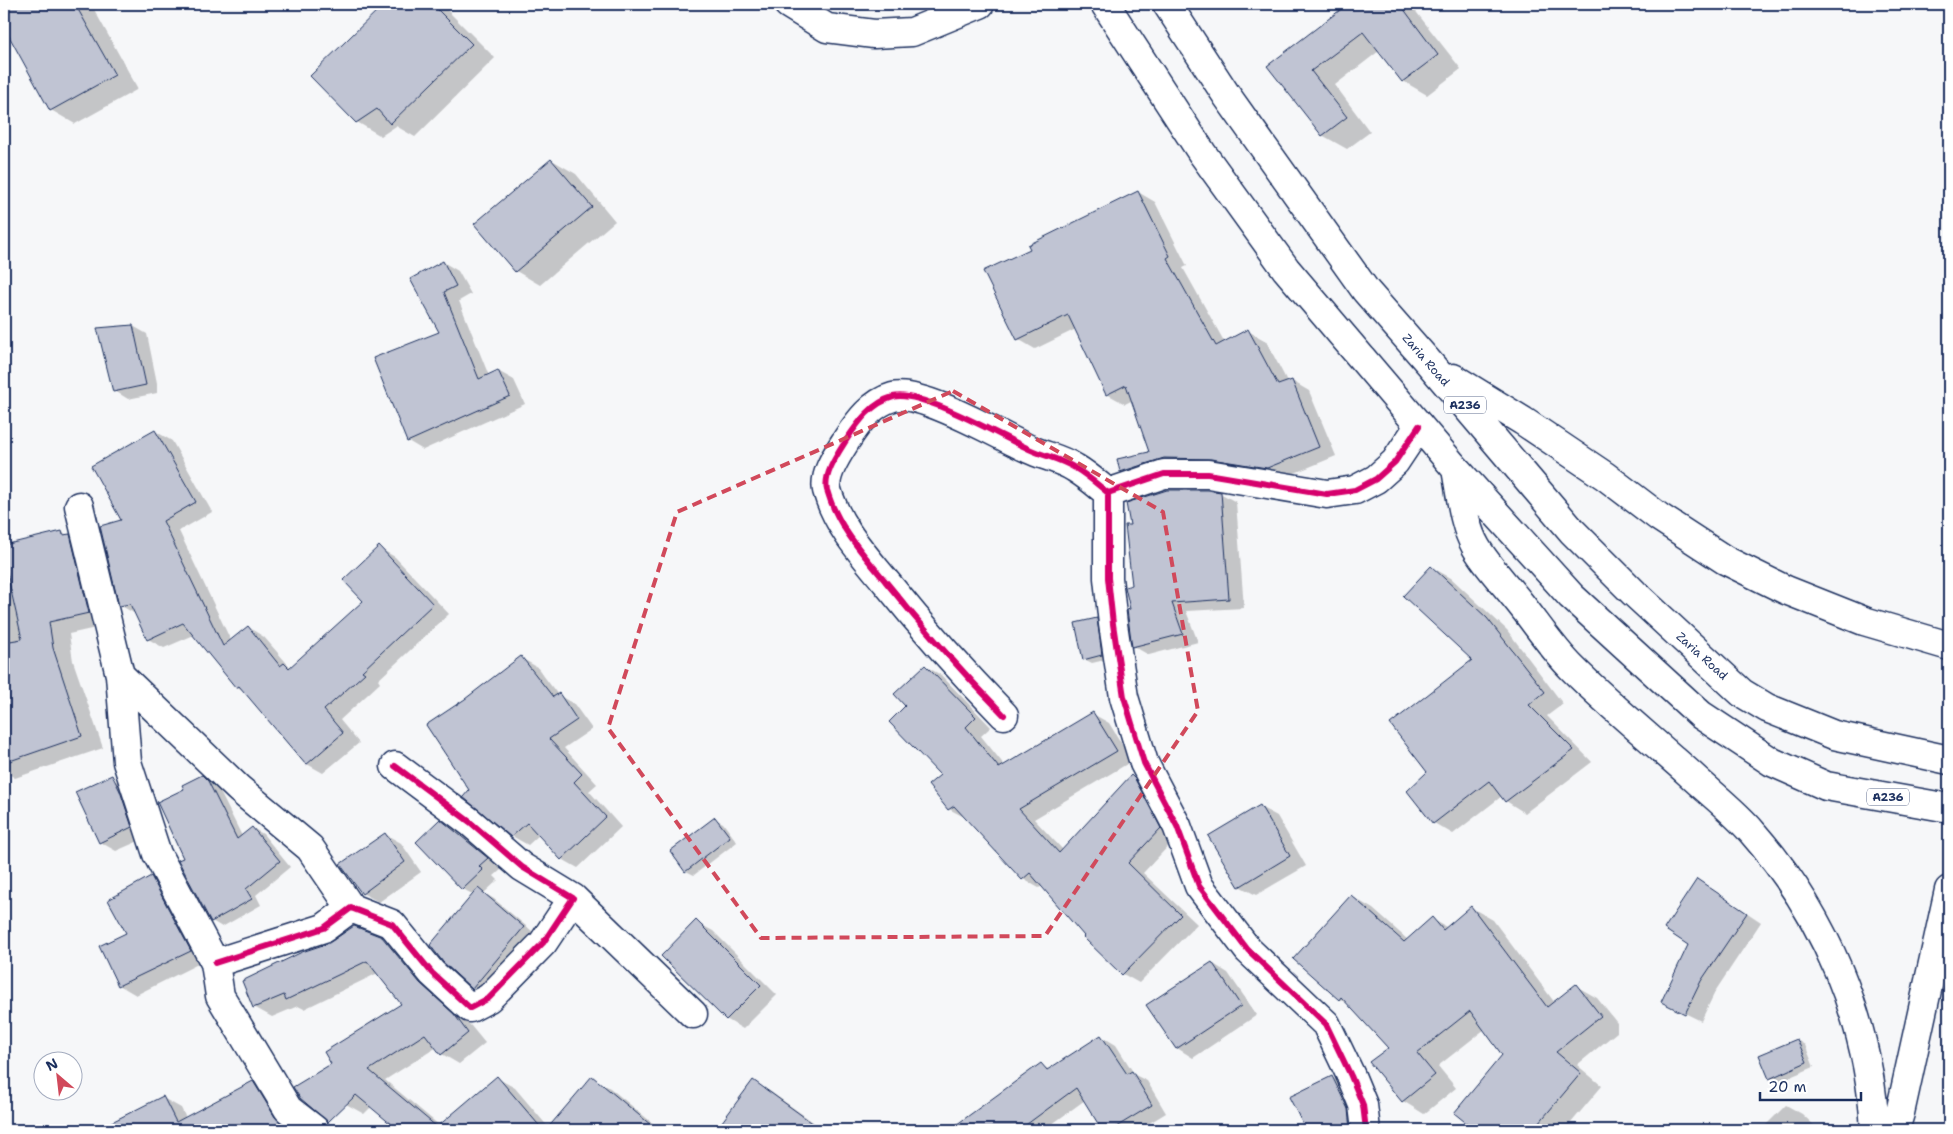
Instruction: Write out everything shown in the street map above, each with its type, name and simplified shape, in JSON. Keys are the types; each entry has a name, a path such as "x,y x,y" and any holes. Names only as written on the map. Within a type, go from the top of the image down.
{"main road":[{"path":"788,4 827,28 874,34 912,32 980,4"},
{"name":"A236","path":"1105,4 1202,153 1286,269 1456,469 1571,596 1701,715 1772,762 1826,786 1949,808"},
{"name":"Zaria Road","path":"1167,4 1227,96 1360,284 1572,532 1702,658 1742,693 1767,708 1834,735 1949,760"},
{"path":"1430,364 1523,421 1605,476 1659,517 1726,560 1786,590 1864,621 1949,646"},
{"path":"1004,714 965,675 920,624 853,542 834,511 826,487 832,462 857,424 873,407 895,396 914,397 936,404 1031,450 1074,467 1108,492"},
{"path":"1108,492 1164,474 1208,474 1327,494 1355,490 1376,479 1395,462 1419,426"},
{"path":"1456,469 1464,515 1476,547 1505,585 1571,667 1752,831 1786,875 1811,913 1828,944 1845,986 1863,1041 1875,1130"},
{"path":"1108,492 1108,578 1113,624 1124,697 1144,763 1177,826 1200,886 1248,950 1326,1024 1363,1105 1366,1130"},
{"path":"79,506 120,675 128,762 157,854 215,963 220,996 288,1109 315,1130"},
{"path":"120,675 239,789 310,848 351,908 392,924 432,973 470,1008 489,998 543,943 573,898"},
{"path":"395,766 470,822 522,867 573,898 694,1014"},
{"path":"1894,1130 1900,1113 1948,904"},
{"path":"215,963 324,928 351,908"}],"highlighted area":[{"path":"953,391 1163,512 1198,711 1045,936 761,938 608,728 677,512"}],"building":[{"path":"4,4 75,4 115,75 50,111 4,27"},
{"path":"384,4 432,4 472,44 390,124 377,109 356,123 310,76"},
{"path":"1341,4 1400,4 1438,55 1402,82 1363,32 1311,71 1347,117 1322,136 1267,66 1344,7"},
{"path":"551,159 592,207 515,272 474,224"},
{"path":"1138,191 1170,256 1167,258 1216,346 1248,329 1278,385 1292,380 1319,447 1267,468 1211,459 1164,458 1120,472 1117,459 1149,452 1126,385 1106,395 1068,315 1017,340 983,271 1030,249 1028,245"},
{"path":"443,261 456,286 444,292 479,379 498,370 510,396 407,442 373,358 439,332 410,279"},
{"path":"133,325 146,385 113,392 97,328"},
{"path":"155,430 196,502 163,521 223,646 248,626 280,666 284,663 289,668 363,601 343,580 379,546 433,604 362,671 365,673 324,710 343,733 306,765 239,686 236,688 183,623 147,640 130,604 119,606 100,526 121,520 91,466"},
{"path":"1167,490 1221,492 1229,599 1172,603 1183,634 1132,647 1127,610 1130,609 1125,587 1132,585 1125,525 1130,525 1126,503"},
{"path":"62,531 63,535 70,534 89,613 49,622 53,648 82,736 4,763 4,642 22,639 4,560 4,545"},
{"path":"1431,566 1487,618 1545,692 1529,705 1574,750 1505,802 1489,781 1433,824 1407,791 1427,772 1390,724 1472,660 1403,596"},
{"path":"1097,618 1102,655 1083,660 1075,623"},
{"path":"521,656 553,697 559,693 577,720 549,739 582,774 574,782 606,817 561,860 527,823 511,837 463,797 469,790 426,725 465,699"},
{"path":"925,665 976,717 966,727 999,768 1093,712 1117,751 1019,809 1059,853 1131,775 1135,779 1161,828 1128,863 1181,915 1122,975 1083,937 1030,873 1022,880 954,806 948,810 928,785 940,775 889,722 905,706 894,694"},
{"path":"112,775 120,791 132,827 99,843 75,792"},
{"path":"202,775 208,781 237,839 252,827 280,861 246,889 252,899 211,922 178,860 183,858 157,802 184,789 182,785"},
{"path":"1260,805 1290,856 1239,887 1208,836"},
{"path":"715,817 730,837 685,872 670,851"},
{"path":"440,819 488,858 479,866 483,870 462,890 416,842"},
{"path":"385,833 405,862 362,894 340,864"},
{"path":"151,876 191,951 118,986 99,946 126,933 108,900"},
{"path":"1697,879 1747,913 1701,981 1685,1014 1661,1002 1688,945 1664,929"},
{"path":"478,888 524,927 472,989 443,962 430,945"},
{"path":"1351,895 1404,942 1432,917 1443,930 1471,906 1547,1007 1576,984 1601,1016 1556,1052 1581,1073 1533,1130 1475,1130 1454,1113 1502,1055 1470,1011 1417,1053 1435,1075 1402,1102 1369,1062 1388,1048 1341,997 1339,1000 1293,959"},
{"path":"696,920 761,985 726,1020 661,956"},
{"path":"354,926 382,937 420,983 454,1014 468,1033 441,1055 425,1034 369,1070 437,1127 497,1076 543,1130 398,1130 356,1095 328,1122 300,1098 293,1087 331,1064 324,1052 401,1004 367,961 286,1000 284,995 253,1008 242,981 302,952 329,943"},
{"path":"1212,962 1241,1006 1176,1049 1146,1005"},
{"path":"1101,1035 1127,1074 1132,1071 1152,1105 1111,1130 1102,1130 1076,1088 1019,1130 949,1130 1041,1063 1047,1070"},
{"path":"1797,1039 1807,1062 1769,1079 1759,1055"},
{"path":"592,1076 657,1130 546,1130"},
{"path":"1332,1076 1348,1109 1350,1130 1306,1130 1289,1097"},
{"path":"753,1080 822,1130 716,1130"},
{"path":"253,1081 275,1117 290,1130 96,1130 163,1096 176,1122"}],"cycle path":[{"path":"1004,715 943,650 868,561 844,528 831,503 826,484 832,463 856,426 872,408 893,397 905,396 922,400 981,425 1029,449 1070,465 1108,493 1164,474 1208,474 1327,494 1355,490 1376,479 1395,462 1419,426"},
{"path":"1108,493 1108,578 1113,624 1124,697 1144,763 1177,826 1199,886 1248,950 1326,1024 1363,1105 1366,1130"},
{"path":"215,963 324,928 351,908 392,924 432,973 470,1008 489,998 543,943 573,898 522,867 470,822 395,766"}]}
